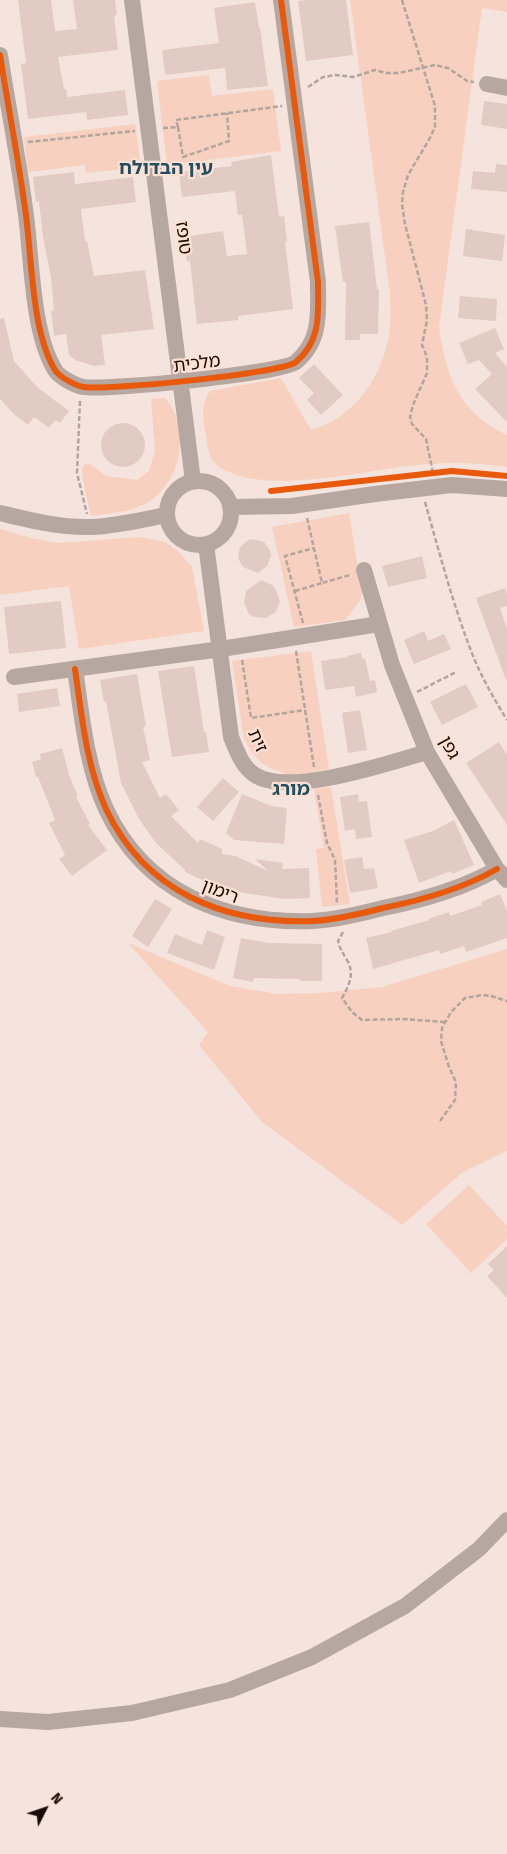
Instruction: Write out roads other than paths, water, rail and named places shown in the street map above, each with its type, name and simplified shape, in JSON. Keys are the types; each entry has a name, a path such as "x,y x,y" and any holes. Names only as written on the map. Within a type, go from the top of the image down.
{"street":[{"name":"טופז","path":"132,0 193,481"},
{"name":"מלכית","path":"0,55 25,208 36,301 44,347 56,372 81,387 99,389 181,382 277,368 295,364 310,345 318,324 318,282 281,0"},
{"path":"487,84 507,88"},
{"path":"193,481 207,481 218,487 226,496 230,507 230,522 226,531 217,540 206,544 191,544 180,539 172,531 166,515 172,494 178,488 193,481"},
{"path":"230,507 304,504 452,485 507,489"},
{"path":"0,513 50,524 90,527 121,524 166,515"},
{"name":"זית","path":"206,544 232,736 245,766 254,775 264,780 289,784 342,776 427,752"},
{"name":"גפן","path":"364,570 379,624 404,698 427,752 502,875"},
{"path":"14,677 221,649 379,624"},
{"name":"רימון","path":"75,669 85,740 95,779 107,809 136,854 171,885 195,900 218,910 242,916 267,920 314,921 421,900 480,879 502,875"},
{"path":"0,1720 48,1722 132,1713 230,1690 312,1657 405,1606 478,1549 507,1520"}],"district":[{"name":"עין הבדולח","path":"166,169"},
{"name":"מורג","path":"291,790"}]}
